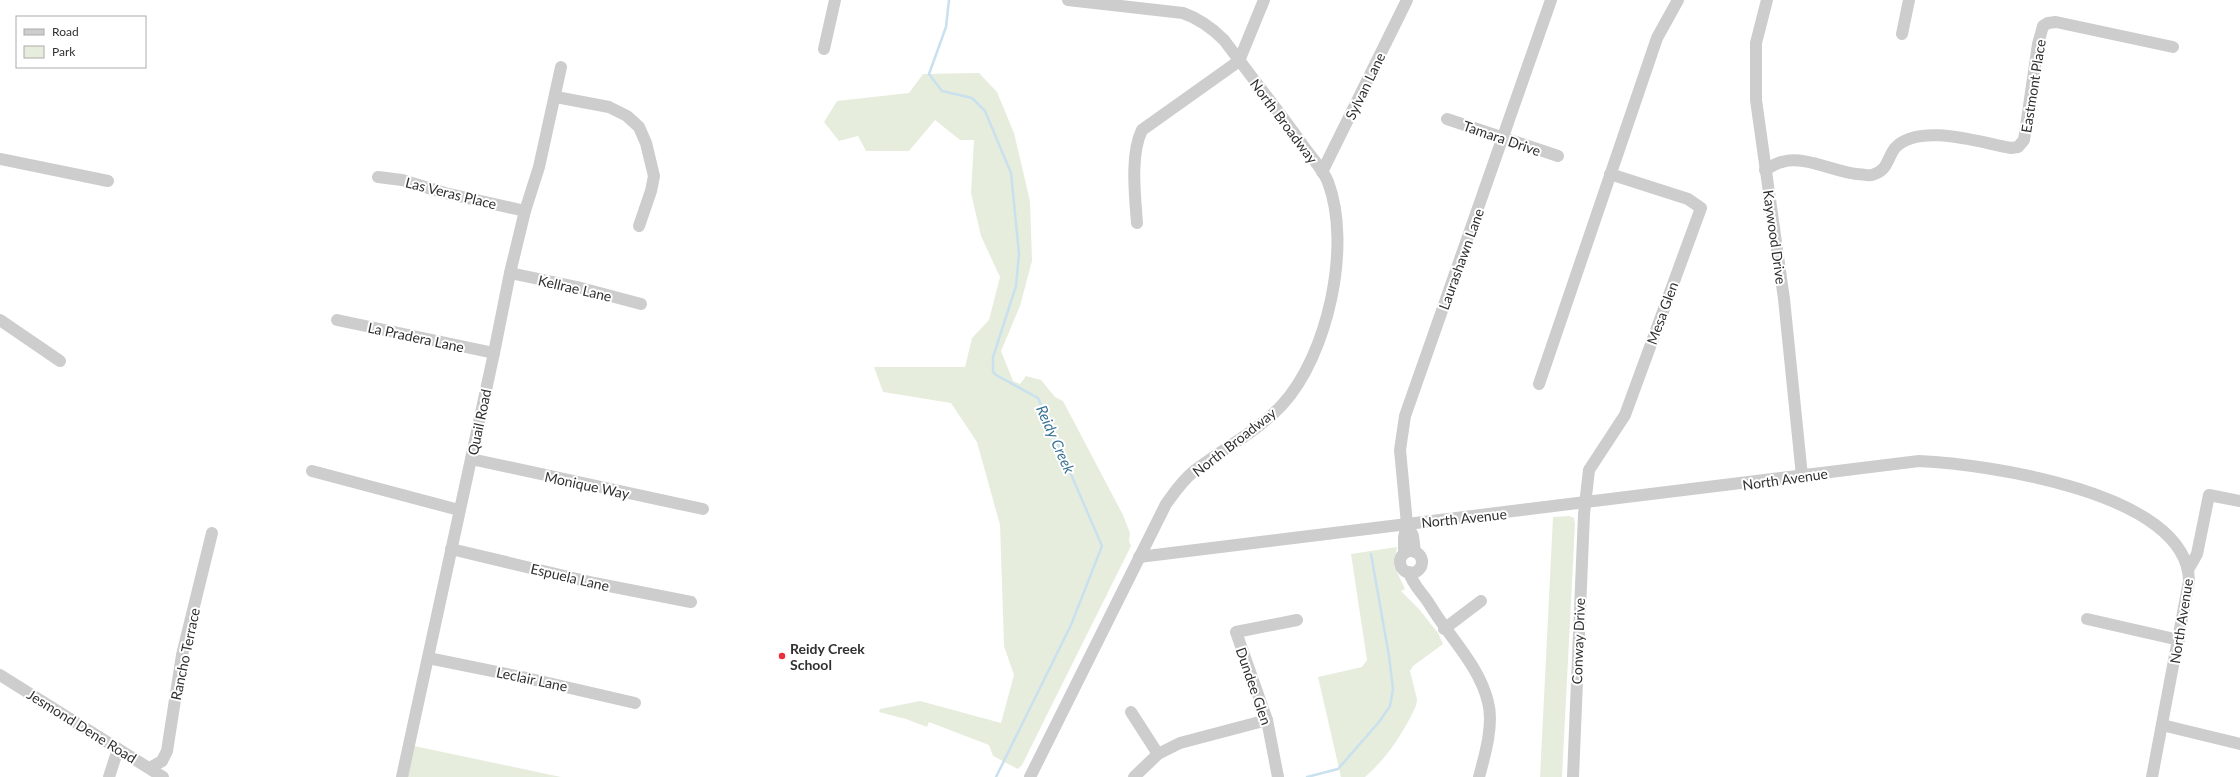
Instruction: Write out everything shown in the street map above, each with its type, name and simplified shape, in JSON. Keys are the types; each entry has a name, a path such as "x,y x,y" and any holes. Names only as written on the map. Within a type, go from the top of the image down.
{"street":[{"path":"824,49 835,0"},
{"name":"North Broadway","path":"1030,777 1166,504 1179,487 1193,473 1264,422 1282,405 1296,387 1310,361 1324,328 1331,303 1336,262 1334,205 1327,181 1322,172 1239,61 1214,30 1193,16 1160,9 1068,0"},
{"path":"1137,222 1135,186 1137,147 1142,130 1239,61 1264,0"},
{"name":"Sylvan Lane","path":"1322,172 1407,0"},
{"name":"Laurashawn Lane","path":"1410,552 1413,536 1407,524 1400,450 1405,416 1504,139 1551,0"},
{"path":"1539,384 1657,38 1678,0"},
{"name":"Kaywood Drive","path":"1767,0 1756,43 1756,100 1784,299 1802,476"},
{"path":"1902,34 1909,0"},
{"name":"Eastmont Place","path":"1765,170 1783,161 1807,162 1850,173 1872,175 1884,169 1895,148 1904,142 1922,136 1943,135 2011,148 2018,147 2024,140 2038,44 2043,26 2048,23 2056,22 2173,47"},
{"name":"Quail Road","path":"402,777 510,273 556,97 561,67"},
{"path":"556,97 609,107 627,116 639,127 646,143 654,176 651,191 639,226"},
{"name":"Tamara Drive","path":"1446,119 1558,156"},
{"path":"0,159 108,181"},
{"name":"Mesa Glen","path":"1587,505 1589,470 1625,415 1701,208 1688,199 1610,174"},
{"name":"Las Veras Place","path":"378,177 402,180 445,193 525,211"},
{"name":"Kellrae Lane","path":"510,273 577,287 641,304"},
{"path":"0,320 60,362"},
{"name":"La Pradera Lane","path":"337,320 494,353"},
{"name":"Monique Way","path":"471,458 704,509"},
{"name":"North Avenue","path":"1139,557 1407,524 1587,505 1919,461 1940,462 2021,473 2068,485 2133,510 2169,535 2189,568 2189,581 2179,640 2152,777"},
{"path":"312,472 459,510"},
{"path":"2189,568 2197,554 2210,494 2240,501"},
{"name":"Conway Drive","path":"1573,777 1584,514 1587,505"},
{"name":"Rancho Terrace","path":"150,768 162,761 167,751 182,655 212,533"},
{"name":"Espuela Lane","path":"451,549 594,583 691,602"},
{"path":"1414,571 1422,564 1422,558 1410,552 1400,563 1403,569 1414,571 1423,582 1421,590 1444,629 1467,656 1488,702 1489,726 1479,777"},
{"path":"1444,629 1481,601"},
{"path":"2087,619 2179,640"},
{"name":"Dundee Glen","path":"1278,777 1267,720 1236,632 1297,620"},
{"name":"Leclair Lane","path":"428,658 531,679 635,703"},
{"name":"Jesmond Dene Road","path":"0,675 163,777"},
{"path":"1131,712 1158,754"},
{"path":"1134,777 1158,754 1180,743 1267,720"},
{"path":"2162,726 2240,744"},
{"path":"109,777 118,749"}],"green space":[{"path":"979,73 997,92 1014,133 1030,201 1032,261 1020,306 1001,351 1013,381 1020,384 1026,376 1041,380 1055,397 1063,401 1123,515 1130,533 1129,541 1131,546 1022,765 1018,769 993,756 989,745 929,722 927,727 906,719 879,712 880,709 920,701 1001,723 1014,675 1004,646 1000,525 977,442 951,403 883,392 874,367 965,367 972,338 989,320 1000,277 981,236 971,193 974,140 960,140 935,120 909,151 866,151 858,136 839,141 824,122 837,101 909,93 923,74"},
{"path":"1569,516 1574,518 1575,524 1562,777 1540,777 1553,517"},
{"path":"1397,547 1394,566 1405,589 1401,591 1418,608 1438,633 1443,644 1413,666 1410,671 1417,699 1416,706 1406,726 1388,753 1365,777 1341,777 1318,677 1362,667 1367,660 1351,554"},
{"path":"414,746 561,777 407,777"}],"waterway":[{"name":"Reidy Creek","path":"949,0 946,27 929,74 942,91 972,98 985,111 1011,173 1019,254 1016,286 993,357 993,372 1038,398 1102,546 1071,625 996,777"},
{"path":"1307,777 1338,769 1379,722 1390,706 1393,689 1389,656 1371,554"}],"place":[{"name":"Reidy Creek School","path":"782,656"}]}
